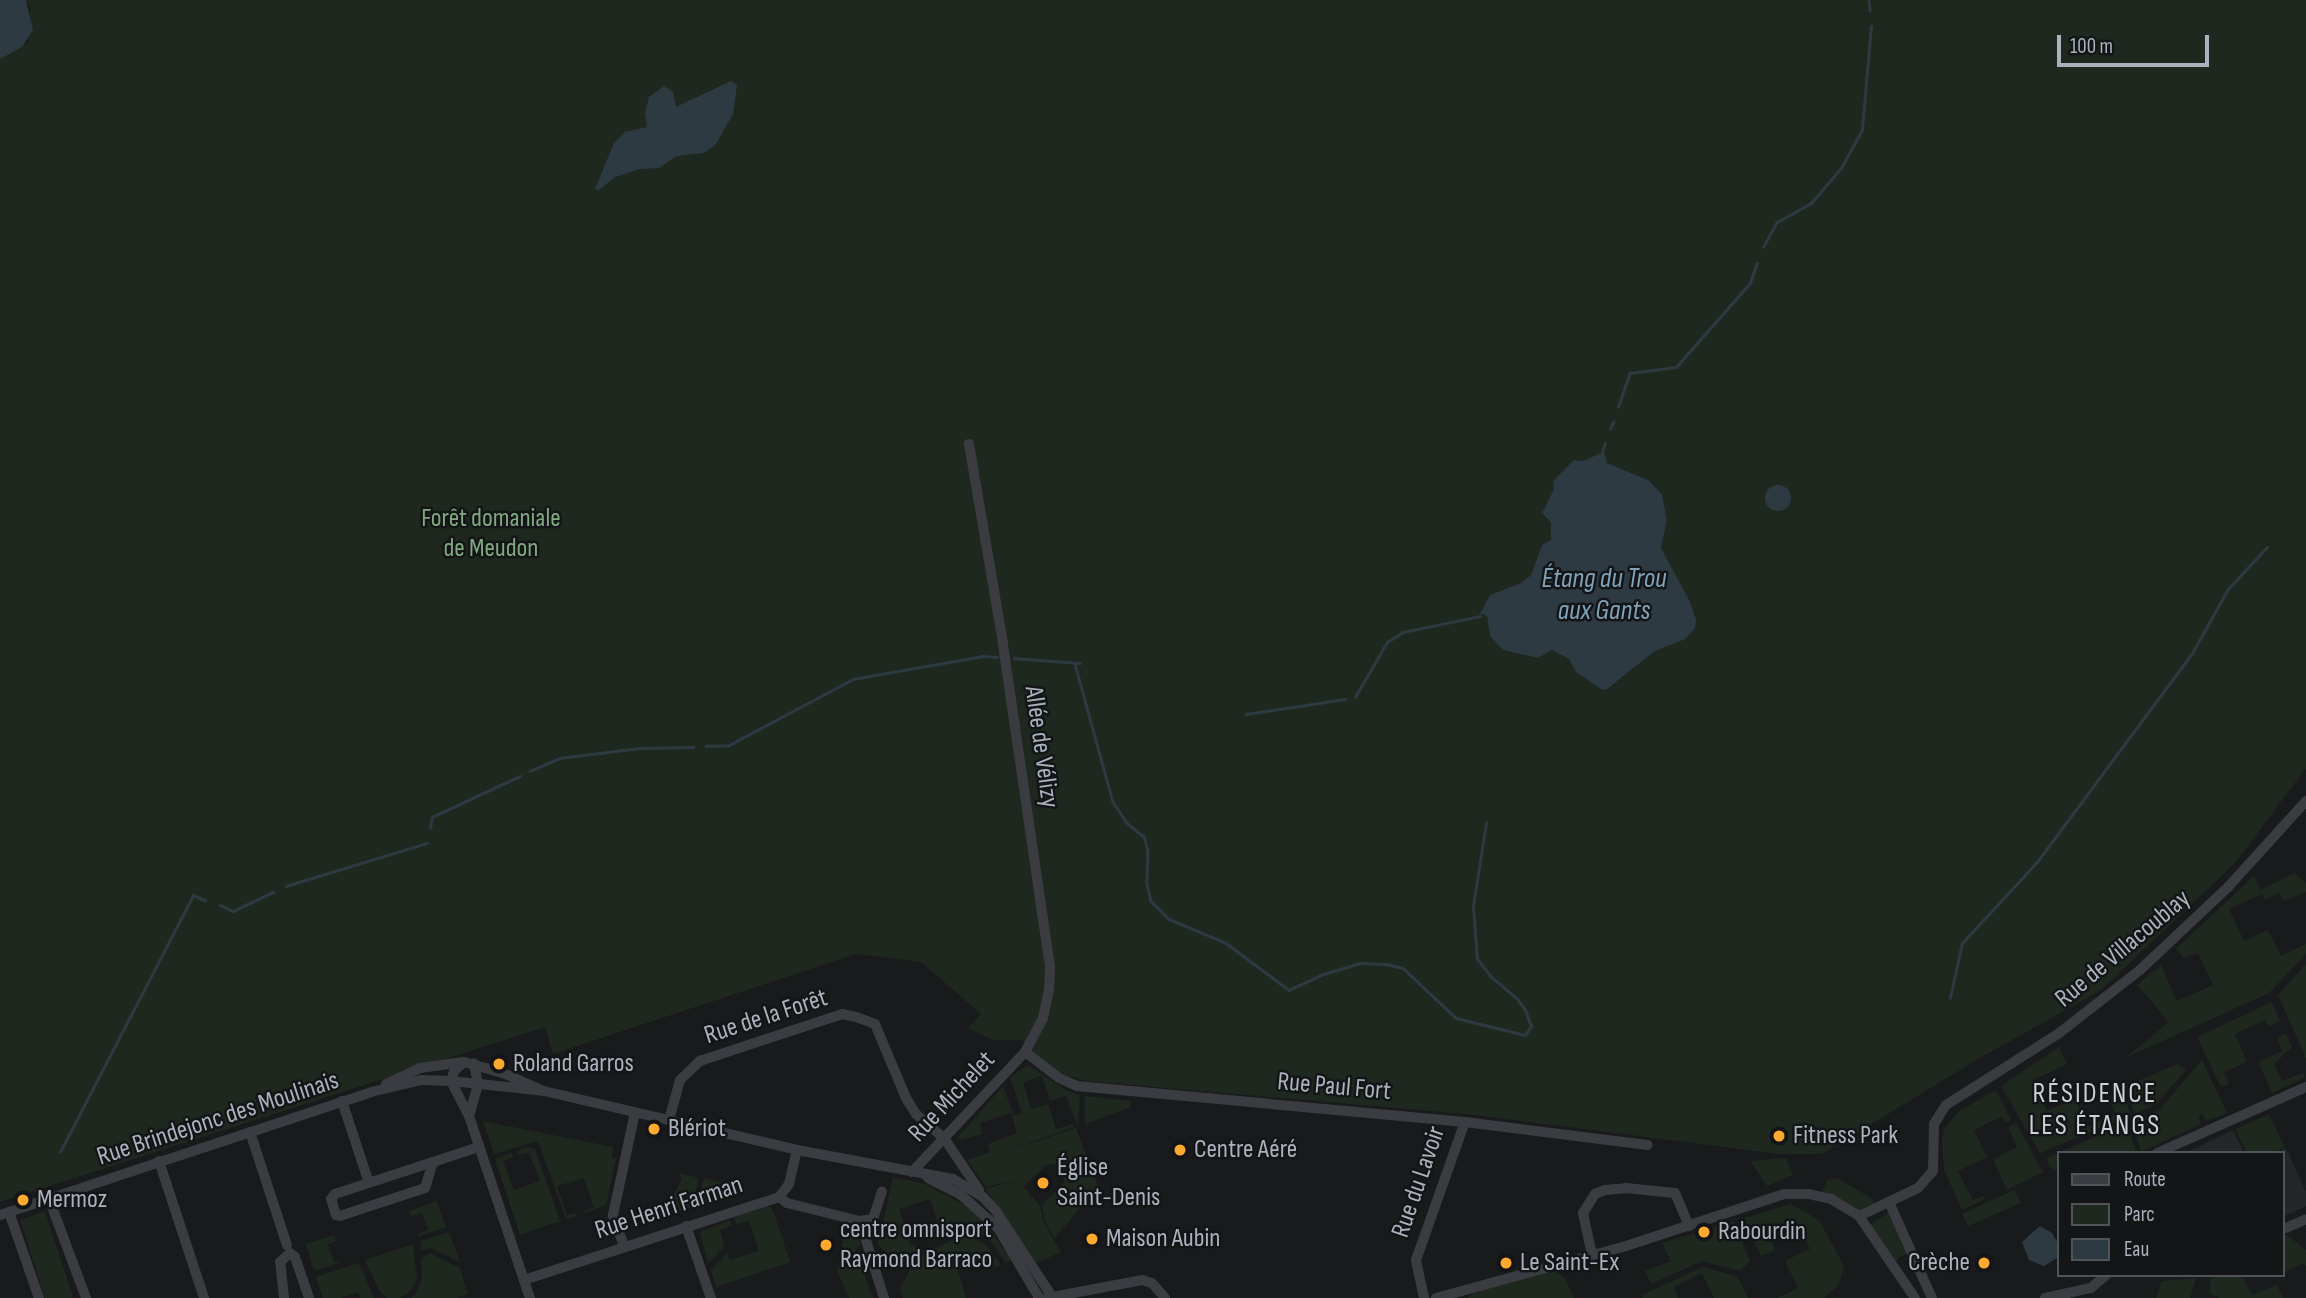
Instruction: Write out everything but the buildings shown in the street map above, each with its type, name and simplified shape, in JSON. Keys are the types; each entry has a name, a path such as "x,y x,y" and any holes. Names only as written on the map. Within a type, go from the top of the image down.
{"street":[{"name":"Allée de Vélizy","path":"969,444 1003,642 1050,967 1043,1018 1025,1052"},
{"name":"Rue de Villacoublay","path":"1889,1202 1928,1180 1935,1162 1934,1124 1946,1105 2058,1034 2140,970 2229,886 2306,801"},
{"name":"Rue de la Forêt","path":"669,1120 680,1080 701,1061 842,1014 875,1024 906,1098 916,1114 944,1138 983,1197"},
{"name":"Rue Paul Fort","path":"1025,1052 1059,1078 1077,1086 1465,1122 1648,1145"},
{"name":"Rue Michelet","path":"912,1172 1025,1052"},
{"name":"Rue Brindejonc des Moulinais","path":"371,1092 420,1068 469,1063 503,1073 544,1091"},
{"path":"469,1116 478,1084 469,1063 454,1071 451,1082 469,1116 530,1298"},
{"name":"Rue Brindejonc des Moulinais","path":"4,1214 341,1101 421,1080 544,1091"},
{"path":"2162,1151 2306,1087"},
{"path":"544,1091 797,1150 953,1179 983,1197 1005,1221 1047,1297"},
{"path":"341,1101 369,1183"},
{"path":"624,1246 613,1220 635,1112"},
{"name":"Rue du Lavoir","path":"1424,1298 1416,1260 1465,1122"},
{"path":"250,1132 287,1245"},
{"path":"433,1162 425,1188 336,1215 331,1199 335,1194 369,1183 433,1162 479,1147"},
{"name":"Rue Henri Farman","path":"524,1280 779,1197 789,1184 797,1150"},
{"path":"159,1161 204,1298"},
{"path":"912,1172 941,1183 982,1211 998,1228 1047,1297"},
{"path":"1592,1255 1583,1213 1595,1194 1605,1190 1626,1188 1675,1193 1689,1226"},
{"path":"779,1197 787,1203 860,1221 873,1219 882,1191"},
{"path":"1436,1298 1455,1296 1689,1226 1776,1196 1794,1193 1831,1199 1859,1216 1915,1298"},
{"path":"49,1199 86,1298"},
{"path":"1859,1216 1889,1202 1932,1298"},
{"path":"4,1214 39,1298"},
{"path":"2285,1228 2306,1219"},
{"path":"860,1221 884,1298"},
{"path":"686,1226 710,1298"},
{"path":"284,1298 280,1262 290,1253 295,1257 309,1298"},
{"path":"2045,1298 2078,1293 2091,1288 2104,1277"},
{"path":"1047,1297 1142,1280 1152,1283 1164,1298"}],"shaded area":[{"path":"2233,1130 2243,1151 2189,1151"},
{"path":"2286,1148 2306,1192 2306,1206 2285,1216 2285,1151 2281,1151"}],"green space":[{"name":"Forêt domaniale de Meudon","path":"26,0 2306,0 2306,768 2236,862 2101,990 1980,1058 1822,1154 1779,1154 1476,1115 1086,1081 1062,1074 1039,1059 1022,1040 993,1040 968,1028 981,1014 921,962 856,954 553,1054 545,1027 0,1202 0,59 28,42 30,8","holes":["1601,453 1607,463 1648,480 1662,494 1667,520 1661,548 1695,615 1678,640 1655,651 1607,690 1601,689 1576,672 1569,659 1552,650 1538,658 1503,650 1490,636 1487,615 1481,616 1490,595 1521,583 1531,575 1542,545 1551,540 1551,523 1544,516 1544,508 1554,489 1553,481 1574,460 1583,461"]},
{"path":"2294,873 2306,883 2306,892 2284,901 2279,893 2265,900 2262,894 2229,909 2244,941 2268,930 2281,956 2306,944 2306,954 2269,993 2125,1058 2169,1022 2137,985 2161,965 2177,1001 2213,985 2198,953 2184,958 2176,949 2254,876 2261,890"},
{"path":"2306,964 2306,1059 2278,995"},
{"path":"2272,1002 2280,1021 2269,1026 2265,1020 2235,1034 2247,1062 2224,1072 2229,1084 2221,1087 2197,1037"},
{"path":"2286,1033 2292,1047 2274,1064 2282,1081 2303,1073 2305,1077 2272,1093 2258,1062 2282,1051 2277,1038"},
{"path":"2059,1047 2067,1064 2033,1080 2047,1111 2075,1099 2087,1127 2116,1114 2109,1098 2122,1093 2131,1115 2040,1153 2001,1086"},
{"path":"2202,1060 2227,1113 2206,1121 2202,1114 2198,1116 2201,1124 2141,1151 2132,1121 2159,1110"},
{"path":"2177,1064 2186,1070 2156,1104 2135,1114 2124,1087"},
{"path":"1028,1065 1066,1090 1080,1095 1078,1127 1066,1096 1050,1101 1042,1076 1023,1082 1031,1109 1048,1104 1056,1129 1073,1124 1074,1127 993,1156 1076,1128 1098,1186 1055,1238 1045,1222 1042,1205 1065,1181 1055,1164 1046,1165 1024,1186 1004,1182 986,1187 967,1160 990,1152 988,1144 1017,1133 1011,1113 980,1123 982,1134 961,1140 958,1137 1003,1086 1014,1116 1022,1113 1010,1077"},
{"path":"1996,1090 2011,1120 2006,1123 2002,1116 1974,1130 1987,1157 1958,1171 1973,1200 1983,1196 1985,1199 1962,1210 1944,1170 1942,1140 1945,1128 1959,1111"},
{"path":"1085,1096 1130,1101 1131,1107 1085,1124"},
{"path":"2269,1114 2285,1148 2278,1151 2246,1151 2235,1129"},
{"path":"483,1121 613,1147 612,1158 616,1159 606,1205 585,1213 584,1211 594,1207 584,1178 557,1186 567,1215 576,1213 577,1216 566,1219 538,1141 494,1154"},
{"path":"2016,1123 2043,1172 2007,1190 1993,1159 2017,1147 2008,1127"},
{"path":"2127,1123 2135,1151 2063,1151"},
{"path":"528,1147 535,1149 560,1221 520,1235 495,1159 511,1153 513,1157 503,1161 514,1190 540,1181 529,1153 519,1155 518,1151"},
{"path":"2058,1153 2058,1171 2049,1167 2047,1158"},
{"path":"1786,1158 1793,1175 1767,1186 1750,1161"},
{"path":"679,1173 699,1178 691,1208 669,1214 672,1198 682,1179"},
{"path":"893,1177 925,1184 966,1206 985,1223 1011,1260 1005,1263 995,1246 983,1235 966,1231 943,1238 930,1199 899,1209 911,1246 915,1245 917,1251 903,1271 878,1244"},
{"path":"704,1178 746,1188 696,1206"},
{"path":"1838,1178 1871,1198 1874,1203 1859,1210 1822,1191 1828,1180"},
{"path":"1004,1183 1022,1185 1040,1206 1044,1223 1061,1252 1036,1263 986,1189"},
{"path":"2014,1190 2021,1203 1968,1226 1962,1214"},
{"path":"437,1201 446,1227 418,1237 418,1234 428,1230 422,1213 411,1216 409,1211"},
{"path":"1791,1204 1819,1220 1844,1266 1839,1285 1824,1298 1778,1298 1798,1288 1785,1261 1810,1249 1795,1218 1767,1231 1775,1250 1761,1256 1744,1218"},
{"path":"771,1207 774,1213 790,1262 716,1287 711,1270 727,1253 730,1260 759,1251 749,1221 736,1224 734,1217"},
{"path":"45,1211 73,1297 71,1298 45,1298 20,1220"},
{"path":"1890,1212 1909,1251 1895,1261 1869,1225"},
{"path":"730,1220 732,1226 720,1230 724,1247 708,1264 700,1232"},
{"path":"1734,1221 1750,1261 1740,1271 1702,1261 1651,1284 1645,1271 1671,1261 1662,1243"},
{"path":"851,1227 861,1244 855,1249 873,1298 849,1298 837,1270 845,1231"},
{"path":"449,1232 460,1262 431,1248 421,1250 421,1241"},
{"path":"334,1235 336,1241 328,1244 334,1262 342,1262 314,1271 306,1244"},
{"path":"2285,1236 2306,1250 2306,1266 2304,1263 2285,1272"},
{"path":"957,1238 972,1238 986,1245 1001,1265 994,1268 989,1257 957,1267 966,1298 903,1298 900,1288 918,1256"},
{"path":"413,1244 417,1279 411,1291 400,1298 387,1298 379,1290 365,1260"},
{"path":"430,1253 460,1268 468,1294 456,1298 411,1298 422,1279 421,1258"},
{"path":"359,1263 374,1298 360,1298 358,1292 341,1298 323,1298 316,1277"},
{"path":"1703,1267 1738,1277 1748,1298 1714,1298 1702,1273 1674,1287 1678,1298 1643,1298 1642,1295"},
{"path":"1554,1270 1565,1278 1574,1298 1468,1298 1474,1292"},
{"path":"2212,1277 2243,1277 2252,1295 2277,1285 2283,1298 2219,1298 2209,1293"},
{"path":"2196,1278 2190,1298 2156,1298 2162,1281"}],"water":[{"path":"0,0 26,0 33,30 22,47 0,59"},
{"path":"731,81 737,85 733,114 716,144 704,153 676,156 659,168 640,169 615,177 599,190 595,189 614,143 625,132 647,127 645,113 649,97 664,86 673,92 676,107"},
{"name":"Étang du Trou aux Gants","path":"1603,449 1607,463 1648,480 1662,494 1667,520 1661,548 1690,602 1696,620 1695,628 1685,639 1655,651 1606,690 1576,672 1569,659 1552,650 1538,658 1503,650 1490,636 1487,616 1480,614 1490,595 1521,583 1531,575 1542,545 1551,540 1551,523 1542,513 1554,489 1553,481 1574,460 1583,461 1601,453"},
{"path":"1778,485 1787,489 1791,498 1787,507 1778,511 1769,507 1765,498 1769,489"},
{"path":"2040,1226 2052,1233 2058,1243 2057,1258 2044,1266 2029,1260 2022,1242"}],"waterway":[{"path":"1869,0 1870,10"},
{"path":"1763,247 1777,222 1811,203 1841,168 1862,130 1871,26"},
{"path":"1618,407 1630,373 1676,367 1750,283 1757,263"},
{"path":"1610,429 1613,422"},
{"path":"1603,449 1605,443"},
{"path":"1950,998 1962,943 2037,862 2191,655 2228,589 2267,547"},
{"path":"1355,697 1387,642 1403,632 1480,616"},
{"path":"706,746 729,745 853,679 984,656 997,657"},
{"path":"1014,658 1080,663"},
{"path":"1075,664 1113,802 1127,823 1144,837 1148,850 1147,884 1151,901 1169,919 1226,943 1289,990 1324,974 1360,963 1386,964 1403,968 1456,1018 1525,1035 1531,1026 1525,1010 1516,998 1491,977 1477,959 1473,906 1486,823"},
{"path":"1246,714 1345,699"},
{"path":"530,771 559,758 641,748 693,747"},
{"path":"430,828 432,817 520,776"},
{"path":"286,886 427,843"},
{"path":"220,905 233,911 273,892"},
{"path":"60,1152 193,895 205,900"}],"place":[{"name":"Roland Garros","path":"499,1064"},
{"name":"Blériot","path":"654,1129"},
{"name":"Fitness Park","path":"1779,1136"},
{"name":"Centre Aéré","path":"1180,1150"},
{"name":"Église Saint-Denis","path":"1043,1183"},
{"name":"Mermoz","path":"23,1200"},
{"name":"Rabourdin","path":"1704,1232"},
{"name":"Maison Aubin","path":"1092,1239"},
{"name":"centre omnisport Raymond Barraco","path":"826,1245"},
{"name":"Le Saint-Ex","path":"1506,1263"},
{"name":"Crèche","path":"1984,1263"}],"district":[{"name":"RÉSIDENCE LES ÉTANGS","path":"2095,1110"}]}
